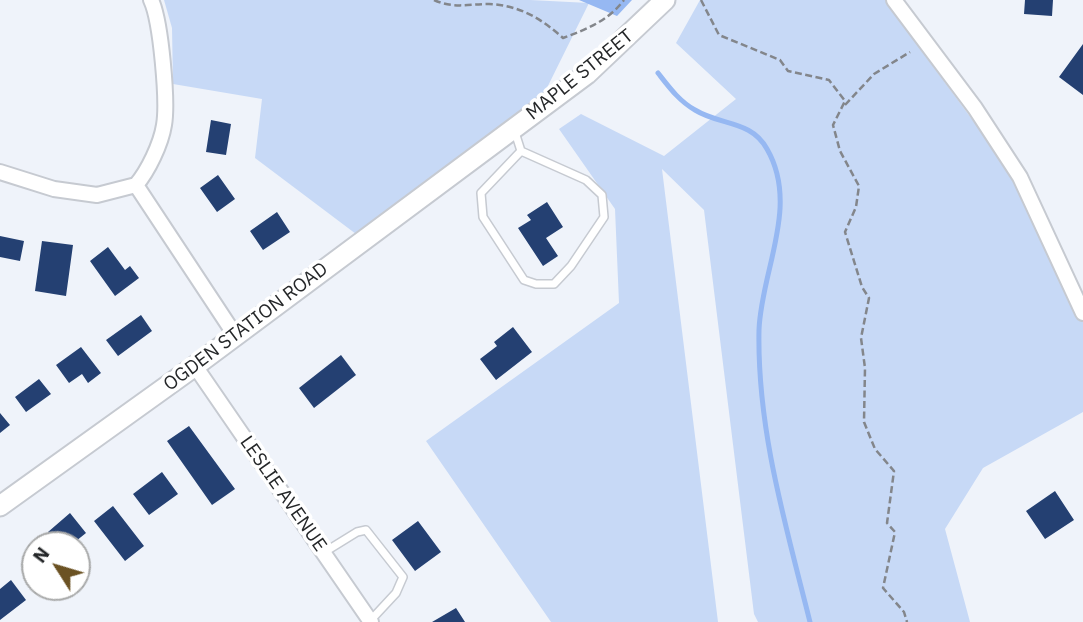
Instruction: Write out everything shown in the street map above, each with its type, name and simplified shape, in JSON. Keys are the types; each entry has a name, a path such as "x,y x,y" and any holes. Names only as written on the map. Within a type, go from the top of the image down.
{"street":[{"path":"0,172 54,189 97,195 136,185 145,174 164,125 160,27 151,0"},
{"name":"MAPLE STREET","path":"490,146 587,74 666,0"},
{"path":"894,0 975,108 1020,177 1083,313"},
{"name":"OGDEN STATION ROAD","path":"0,506 195,366 490,146"},
{"path":"136,185 235,335"},
{"name":"LESLIE AVENUE","path":"195,366 371,622"}],"lane":[{"path":"514,128 521,151 586,180 602,195 604,217 571,266 554,284 536,284 524,280 483,217 481,193 521,151"},
{"path":"323,553 366,530 403,577 396,593 371,622"}],"path":[{"path":"434,0 449,6 490,4 541,17 563,38 589,29 614,14 624,0"},
{"path":"701,0 719,35 780,60 789,71 828,80 845,101 833,125 840,151 859,186 856,207 845,232 869,298 860,338 865,368 864,422 875,449 894,471 887,523 895,532 883,589 904,612 907,622"},
{"path":"842,107 874,74 909,52"}],"shaded area":[{"path":"164,0 530,0 589,3 540,102 360,237 255,158 262,99 173,84 172,28"},
{"path":"700,0 902,0 893,12 1030,198 1083,317 1083,412 983,468 945,529 970,622 758,622 754,614 704,210 662,169 718,622 551,622 426,441 619,303 615,209 559,129 581,114 664,156 736,99 676,43"}],"water":[{"path":"579,0 632,0 617,16"}],"building":[{"path":"1025,0 1053,0 1052,16 1024,14"},
{"path":"1083,44 1083,95 1059,77"},
{"path":"211,120 231,124 226,155 206,152"},
{"path":"218,175 235,199 217,212 200,188"},
{"path":"547,202 563,227 546,238 558,256 543,266 518,228 531,220 527,215"},
{"path":"277,212 290,232 263,250 250,231"},
{"path":"0,236 24,241 20,261 0,257"},
{"path":"42,241 73,245 66,296 35,291"},
{"path":"108,247 125,270 130,266 139,278 115,296 90,261"},
{"path":"141,315 152,331 118,356 106,340"},
{"path":"513,327 532,352 496,380 480,359 497,346 494,342"},
{"path":"81,347 101,373 88,383 82,374 69,383 56,365"},
{"path":"341,355 356,375 314,408 299,388"},
{"path":"39,379 51,394 26,412 15,397"},
{"path":"0,413 10,425 0,433"},
{"path":"189,426 235,489 212,505 167,441"},
{"path":"162,472 178,494 149,515 133,494"},
{"path":"1055,491 1074,520 1045,539 1026,511"},
{"path":"113,506 144,546 125,561 94,521"},
{"path":"70,513 84,531 49,531"},
{"path":"418,521 441,552 415,571 392,540"},
{"path":"11,580 21,593 21,601 25,601 0,620 0,589"},
{"path":"456,608 465,622 432,622"}],"waterway":[{"path":"658,73 689,106 753,133 767,149 776,171 780,193 779,216 761,308 760,367 775,477 810,622"}]}
